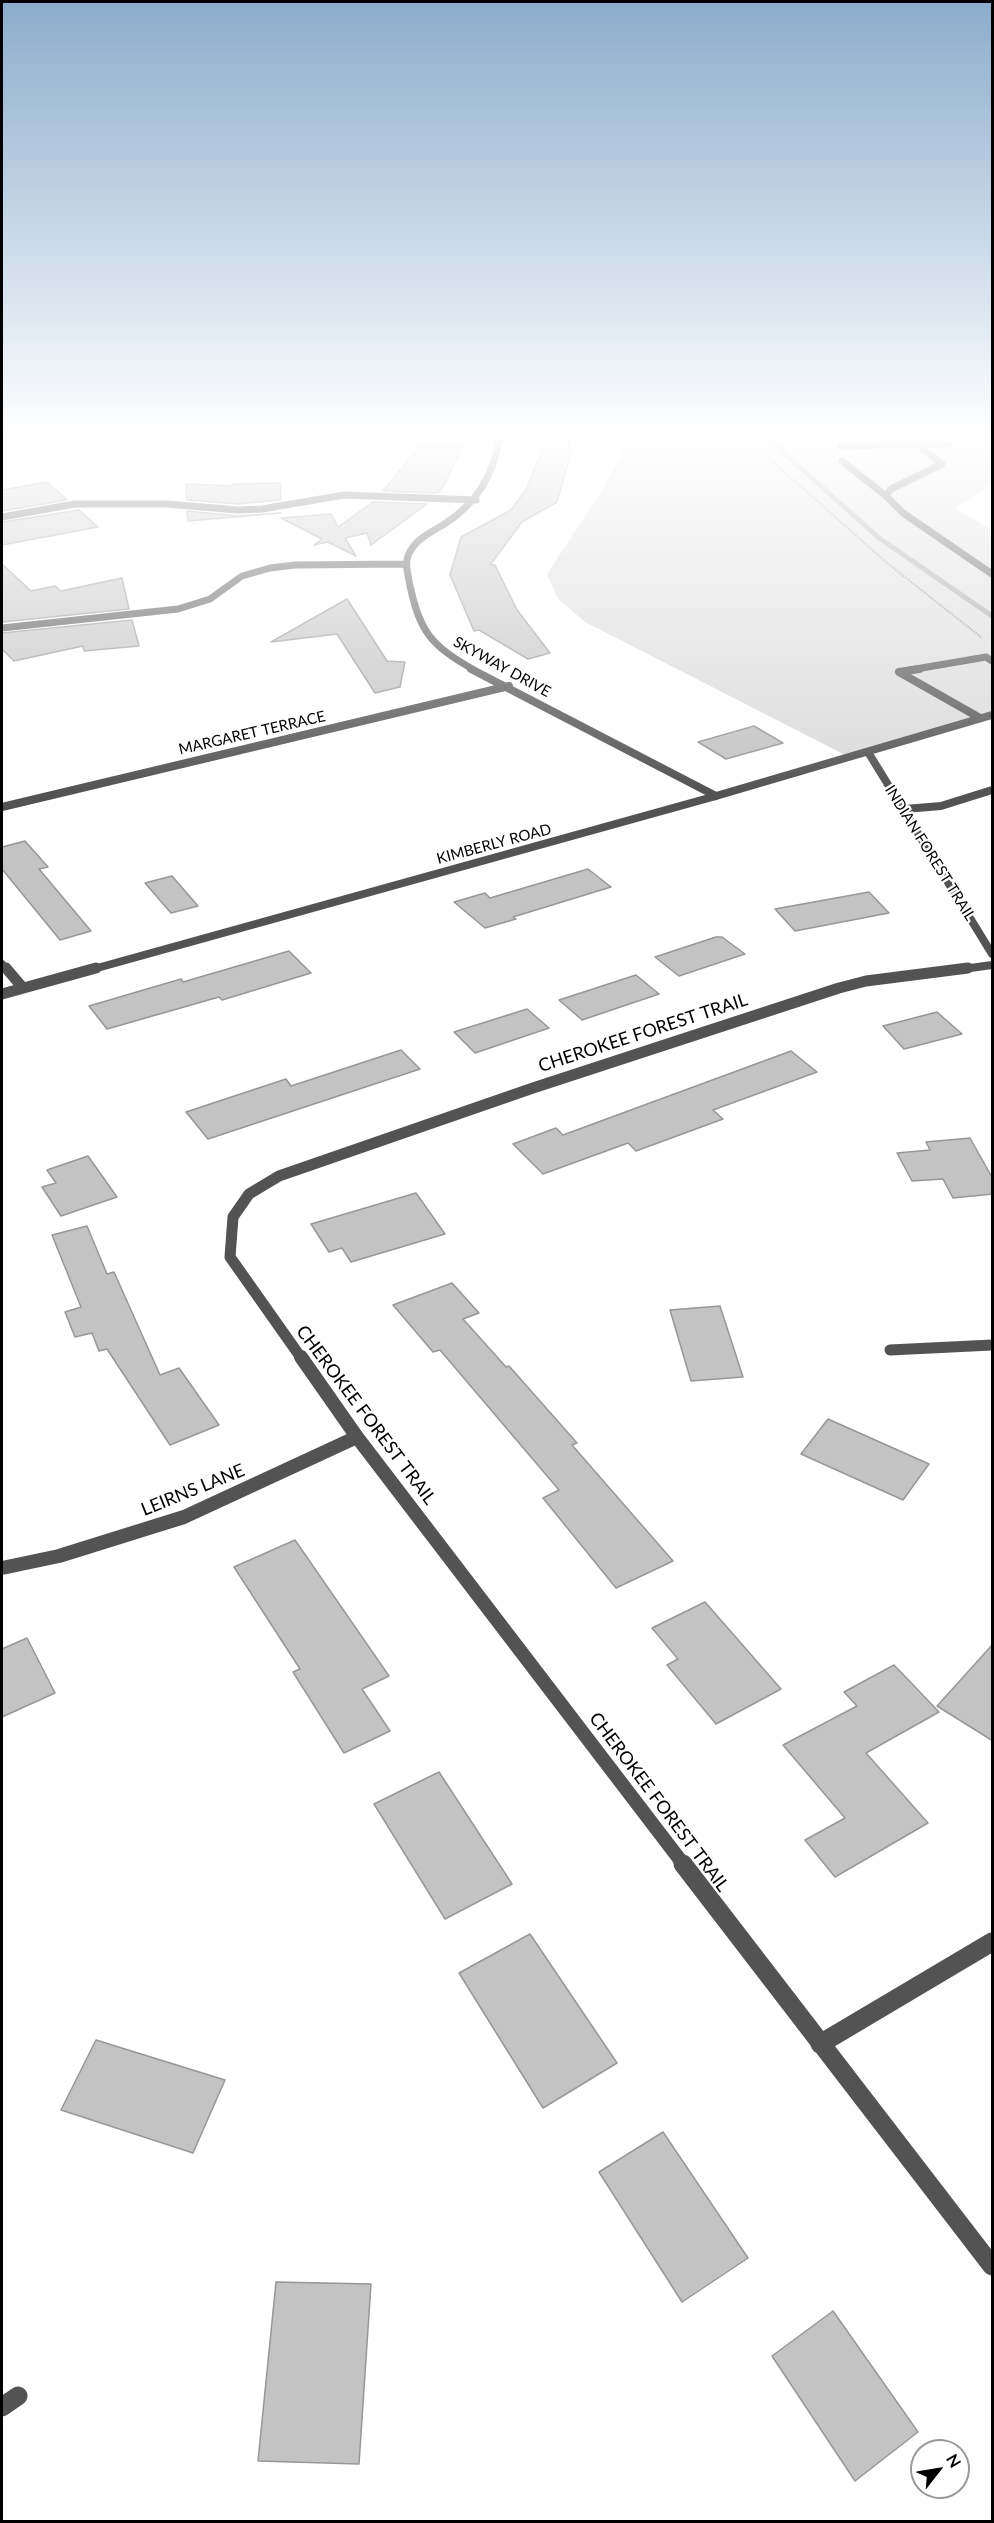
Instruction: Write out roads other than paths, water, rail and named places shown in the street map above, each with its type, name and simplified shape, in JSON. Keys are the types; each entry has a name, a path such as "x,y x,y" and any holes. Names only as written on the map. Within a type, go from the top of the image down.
{"street":[{"path":"2,628 178,609 210,600 224,586 242,576 270,568 304,564 405,564 408,557"},
{"path":"968,557 993,574"},
{"name":"SKYWAY DRIVE","path":"405,564 410,581 411,605 424,631 442,650 472,669 509,686 716,796"},
{"path":"980,718 899,672 990,659"},
{"name":"MARGARET TERRACE","path":"2,807 509,686"},
{"name":"KIMBERLY ROAD","path":"2,994 716,796 993,715"},
{"name":"INDIAN FOREST TRAIL","path":"868,752 993,954"},
{"path":"904,809 941,806 993,790"},
{"path":"2,964 23,988"},
{"name":"CHEROKEE FOREST TRAIL","path":"993,965 866,981 839,988 316,1161 279,1176 249,1194 234,1217 230,1257 357,1437 406,1498 820,2044 993,2266"},
{"path":"890,1350 993,1345"},
{"name":"LEIRNS LANE","path":"2,1568 59,1556 184,1517 357,1437"},
{"path":"820,2044 993,1942"}],"waterway":[{"path":"906,557 992,616"}]}
